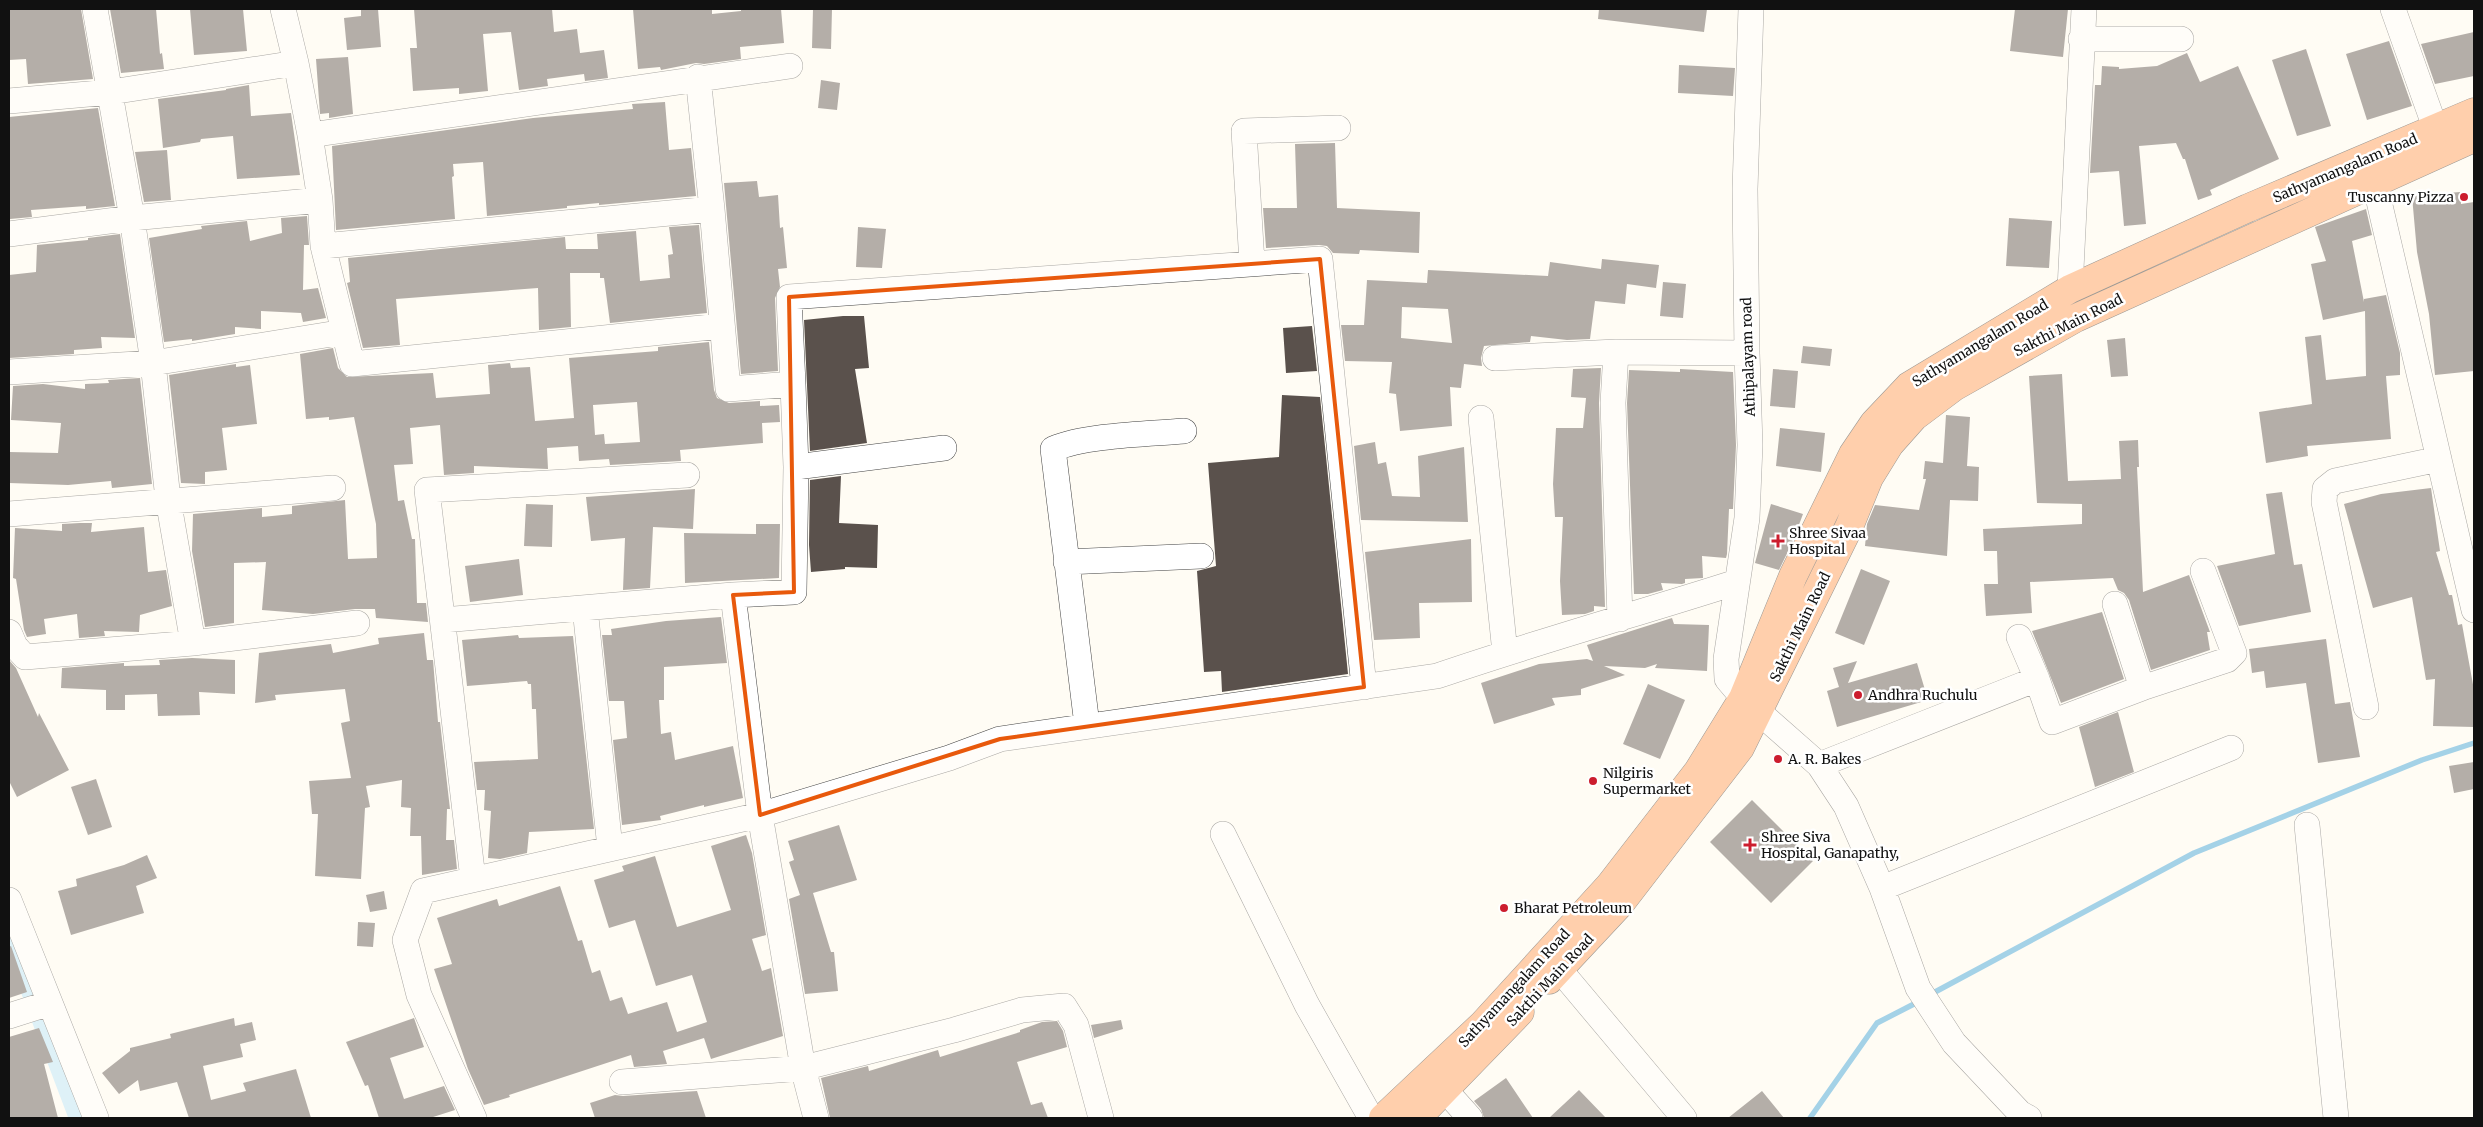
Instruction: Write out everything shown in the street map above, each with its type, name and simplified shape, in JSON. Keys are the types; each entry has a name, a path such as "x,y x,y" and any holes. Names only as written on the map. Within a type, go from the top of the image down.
{"highway":[{"name":"Sathyamangalam Road","path":"1383,1118 1482,1024 1609,886 1751,705 1793,576 1853,454 1874,423 1909,386 2070,289 2248,208 2436,130 2474,112"},
{"name":"Sakthi Main Road","path":"1417,1118 1620,904 1700,803 1740,748 1751,705 1849,527 1869,478 1890,444 1914,417 1954,387 2076,318 2474,138"}],"street":[{"path":"95,9 132,218 153,363 168,500 193,643"},
{"path":"283,9 296,62 310,135 320,200 323,246 352,364 722,326"},
{"name":"Athipalayam road","path":"1751,9 1745,189 1750,445 1747,518 1726,659 1726,679 1751,705 1819,765 1846,806 1882,888 1918,988 1954,1043 2020,1113 2029,1118"},
{"path":"2070,289 2081,38 2084,9"},
{"path":"2393,9 2436,130"},
{"path":"2081,38 2181,39"},
{"path":"9,101 111,92 296,62"},
{"path":"310,135 698,77 790,66"},
{"path":"698,77 728,389 793,384"},
{"path":"1252,263 1244,131 1338,128"},
{"path":"2375,184 2474,610"},
{"path":"9,234 132,218 320,200"},
{"path":"323,246 712,209"},
{"path":"443,620 733,595 794,592 796,467 789,297 1320,259 1364,687"},
{"path":"9,372 153,363 344,332"},
{"path":"1616,352 1613,403 1620,620"},
{"path":"1495,358 1616,352 1747,353"},
{"path":"1480,418 1505,653"},
{"path":"1087,725 1066,562 1054,449 1063,444 1184,431"},
{"path":"796,467 944,448"},
{"path":"2366,707 2324,502 2325,489 2335,481 2439,459"},
{"path":"473,879 427,490 687,475"},
{"path":"9,514 333,488"},
{"path":"1066,562 1201,556"},
{"path":"2019,636 2052,722 2142,688 2227,660 2234,653 2203,571"},
{"path":"474,1118 419,995 405,940 423,891 760,815 949,758 1000,739 1437,676 1505,653 1620,620 1737,582"},
{"path":"733,595 760,815 803,1068 816,1118"},
{"path":"2115,604 2142,688"},
{"path":"585,608 610,848"},
{"path":"9,632 15,646 25,657 193,643 357,622"},
{"path":"1819,765 2037,679"},
{"path":"1882,888 2231,748"},
{"path":"2307,825 2336,1118"},
{"path":"1223,834 1307,1006 1371,1118"},
{"path":"9,900 96,1118"},
{"path":"1559,969 1684,1118"},
{"path":"9,1016 50,1003"},
{"path":"622,1082 803,1068 954,1030 1022,1010 1064,1006 1076,1025 1102,1118"},
{"path":"1445,1090 1470,1118"}],"highlighted area":[{"path":"1320,259 1364,687 1000,739 760,815 733,595 794,592 789,297"}],"building":[{"path":"9,9 81,9 93,79 28,84 26,59 9,60"},
{"path":"110,9 156,9 160,54 162,53 164,69 121,73"},
{"path":"190,9 243,9 247,51 194,55"},
{"path":"361,9 378,9 381,47 347,50 344,18 361,16"},
{"path":"414,9 552,9 554,32 577,29 580,53 604,50 608,78 585,81 584,74 547,79 548,86 519,90 511,32 483,34 488,91 459,94 459,88 413,91 410,48 417,48"},
{"path":"633,9 712,9 712,14 741,11 741,9 781,9 784,43 740,47 741,59 704,64 696,63 661,70 660,67 638,69"},
{"path":"813,9 832,9 831,49 812,48"},
{"path":"1599,9 1707,9 1704,32 1598,19"},
{"path":"2015,9 2068,9 2063,57 2010,51"},
{"path":"2474,32 2474,76 2435,84 2421,44"},
{"path":"2389,41 2412,106 2367,120 2346,54"},
{"path":"2306,49 2331,126 2297,136 2272,60"},
{"path":"2187,53 2200,82 2238,66 2279,159 2210,190 2212,195 2198,200 2185,159 2183,159 2176,143 2139,146 2146,224 2124,226 2119,171 2090,173 2095,85 2101,85 2102,66 2119,67 2119,69 2157,66"},
{"path":"348,57 353,114 329,118 329,113 320,114 316,59"},
{"path":"1679,65 1735,68 1733,96 1678,93"},
{"path":"821,80 840,83 837,110 818,108"},
{"path":"249,85 251,116 291,113 300,175 237,179 233,136 201,139 200,142 163,148 158,99"},
{"path":"665,102 669,150 691,148 696,196 567,206 567,208 487,216 483,162 453,164 455,219 336,230 332,146 533,118 633,109 632,104"},
{"path":"98,108 115,206 86,209 86,206 31,210 32,217 10,219 9,117"},
{"path":"1335,143 1337,208 1420,212 1419,253 1360,250 1359,254 1333,253 1327,246 1319,245 1266,248 1263,208 1297,208 1295,144"},
{"path":"167,150 171,200 144,202 135,152"},
{"path":"757,181 759,197 778,195 780,228 783,227 787,268 778,269 780,287 775,298 778,371 741,374 724,183"},
{"path":"2460,192 2461,204 2474,202 2474,371 2435,375 2429,314 2417,252 2412,196"},
{"path":"2366,209 2372,235 2352,241 2364,302 2364,299 2386,295 2400,353 2400,375 2386,376 2391,439 2307,446 2308,456 2266,463 2259,412 2312,404 2305,337 2321,335 2326,380 2366,376 2365,311 2323,320 2311,264 2326,261 2315,227"},
{"path":"307,216 309,245 304,245 303,290 318,288 326,318 303,322 301,313 261,311 261,329 235,327 235,334 192,341 192,339 164,342 149,238 202,229 201,226 247,221 250,241 282,233 281,218"},
{"path":"2009,218 2052,221 2049,268 2006,266"},
{"path":"699,225 707,313 610,323 604,278 600,278 600,273 570,273 571,327 539,330 538,288 396,299 400,345 363,348 347,283 350,282 348,258 565,237 566,249 598,249 597,234 636,231 640,281 670,278 668,255 673,254 669,227"},
{"path":"858,227 886,229 882,268 856,267"},
{"path":"120,234 135,338 101,337 102,348 74,350 74,354 9,358 9,275 36,272 37,245 88,240 88,238"},
{"path":"1602,259 1659,265 1656,288 1627,284 1625,304 1595,301 1590,339 1567,340 1531,336 1530,342 1484,346 1481,358 1482,366 1464,364 1461,388 1450,387 1452,426 1400,431 1396,394 1389,393 1392,362 1345,361 1341,325 1364,325 1367,280 1427,283 1428,270 1548,276 1550,262 1601,269","holes":["1402,307 1448,309 1452,343 1401,338"]},
{"path":"1663,282 1686,284 1683,318 1660,316"},
{"path":"864,316 869,368 855,369 867,443 810,451 804,320"},
{"path":"1312,326 1317,371 1286,373 1283,328"},
{"path":"2125,338 2128,376 2111,377 2107,340"},
{"path":"709,342 714,390 717,398 729,403 760,401 760,406 779,405 780,422 762,423 763,443 680,450 681,461 610,465 609,459 579,461 578,446 547,448 548,469 474,466 474,473 444,475 440,425 410,428 413,464 394,465 398,501 404,500 412,539 415,539 417,603 426,603 428,622 376,618 375,609 355,609 313,614 262,610 266,562 234,563 234,623 205,627 192,551 193,514 262,508 262,517 292,514 292,506 345,500 348,559 377,558 376,524 354,417 329,420 329,417 306,419 300,354 333,348 338,368 347,377 433,373 436,398 490,394 488,365 510,363 511,368 530,367 535,421 574,418 569,358 658,351 658,347","holes":["637,402 640,442 605,444 604,434 595,435 593,405"]},
{"path":"1803,346 1832,349 1830,366 1801,363"},
{"path":"236,364 236,367 250,365 257,424 222,428 227,470 205,472 205,484 181,483 169,375"},
{"path":"1601,368 1599,403 1605,607 1594,606 1594,611 1585,614 1562,615 1560,581 1563,517 1555,517 1553,484 1556,428 1583,428 1586,398 1571,397 1573,369"},
{"path":"1680,369 1733,372 1736,445 1733,509 1729,509 1727,554 1726,558 1702,556 1703,578 1685,579 1685,583 1682,584 1661,583 1663,590 1648,594 1634,594 1627,403 1629,370 1680,372"},
{"path":"1773,369 1798,371 1795,408 1770,406"},
{"path":"2062,374 2068,481 2121,479 2119,441 2138,440 2139,467 2137,467 2143,592 2189,575 2210,632 2207,632 2210,650 2151,670 2129,600 2124,593 2118,590 2113,578 2030,582 2032,613 1986,616 1984,584 1998,584 1997,551 1984,551 1983,529 2082,524 2082,504 2037,503 2029,376"},
{"path":"140,378 152,484 112,488 111,481 68,485 9,483 9,452 58,453 61,423 11,420 13,386 43,384 85,389 85,384 109,383 108,380"},
{"path":"1282,395 1320,397 1348,674 1222,692 1221,671 1204,672 1197,571 1216,566 1208,463 1279,457"},
{"path":"1946,415 1970,417 1967,466 1979,467 1978,501 1950,500 1947,556 1865,546 1867,524 1875,505 1919,510 1926,479 1923,479 1925,461 1943,463"},
{"path":"1780,428 1825,433 1821,472 1776,466"},
{"path":"1375,442 1378,464 1386,462 1392,496 1420,497 1418,456 1464,447 1468,522 1361,520 1354,446"},
{"path":"841,476 839,523 878,525 877,568 845,567 845,569 811,572 809,545 810,480"},
{"path":"2431,488 2440,551 2436,552 2449,595 2452,595 2458,625 2462,624 2474,690 2474,727 2433,726 2435,679 2426,680 2412,597 2373,608 2344,504 2381,494"},
{"path":"695,489 693,529 653,527 650,588 623,590 625,538 591,541 586,497"},
{"path":"2282,492 2294,565 2302,564 2311,612 2239,626 2217,566 2275,554 2266,494"},
{"path":"526,504 553,505 552,547 524,546"},
{"path":"1771,504 1803,514 1794,538 1788,537 1793,541 1779,570 1755,563"},
{"path":"92,523 91,532 144,527 148,572 166,570 172,606 140,615 139,632 104,631 105,636 79,638 77,614 44,619 46,634 27,637 24,630 16,579 13,578 15,528 62,531 62,524"},
{"path":"756,524 780,524 779,578 685,583 684,533 756,534"},
{"path":"1471,539 1472,602 1419,603 1420,638 1374,640 1365,552"},
{"path":"519,559 523,595 470,602 465,566"},
{"path":"1861,569 1890,581 1864,645 1835,633"},
{"path":"2102,612 2124,679 2061,703 2032,631"},
{"path":"721,617 727,663 664,667 664,700 659,700 661,734 671,732 675,760 733,746 743,798 660,816 661,820 622,825 613,740 627,738 624,701 609,701 602,635 612,635 611,629 666,621"},
{"path":"1672,618 1674,624 1709,625 1707,671 1655,668 1657,664 1645,668 1604,666 1625,675 1581,689 1581,695 1552,698 1555,705 1494,724 1481,683 1539,664 1587,659 1593,661 1587,645"},
{"path":"424,633 427,660 433,660 438,722 440,722 450,809 447,809 446,840 454,840 457,869 422,875 421,836 410,836 411,808 401,807 402,780 366,786 370,807 365,808 361,879 315,876 318,814 312,814 309,781 351,778 341,723 350,721 345,689 275,695 276,700 255,703 259,653 331,644 333,653 379,644 378,638"},
{"path":"518,635 519,638 573,636 594,829 529,832 527,853 500,859 488,858 491,811 484,810 485,790 477,790 474,762 538,759 536,709 532,709 531,684 528,684 527,681 467,686 462,640"},
{"path":"2326,639 2335,704 2350,702 2360,757 2318,763 2306,683 2266,688 2264,671 2252,673 2249,649"},
{"path":"192,658 235,660 235,694 199,692 200,715 158,716 157,694 125,695 125,710 106,710 106,690 61,688 62,668 124,663 124,666 160,665 159,660"},
{"path":"9,660 16,668 38,717 39,713 69,770 17,797 9,781"},
{"path":"1857,661 1848,683 1917,663 1928,700 1837,727 1827,691 1839,687 1833,668"},
{"path":"1648,684 1685,700 1660,759 1623,744"},
{"path":"2118,712 2134,772 2095,787 2079,727"},
{"path":"2474,762 2474,789 2454,793 2449,766"},
{"path":"96,779 112,827 88,835 71,787"},
{"path":"1752,800 1813,861 1771,903 1710,842"},
{"path":"839,825 857,880 813,893 831,952 834,952 838,991 805,994 789,899 800,895 789,862 794,860 788,841"},
{"path":"746,835 752,853 766,935 752,939 762,971 771,968 783,1036 711,1059 704,1038 663,1051 667,1064 634,1067 631,1055 484,1105 468,1069 434,969 452,964 437,918 497,899 499,906 560,886 578,941 582,940 592,973 600,970 610,1001 622,997 628,1014 667,1002 677,1032 707,1022 692,975 656,986 635,920 609,928 594,880 624,871 622,866 655,856 677,927 731,910 711,846"},
{"path":"147,855 157,878 136,886 144,913 71,935 58,891 77,886 76,879 124,865"},
{"path":"384,891 387,909 370,912 366,895"},
{"path":"358,922 375,923 373,947 357,946"},
{"path":"11,946 27,992 9,998 9,947"},
{"path":"234,1018 235,1026 252,1022 256,1040 240,1044 243,1057 203,1066 211,1100 246,1091 243,1083 296,1069 311,1118 189,1118 177,1082 140,1091 138,1080 119,1094 102,1073 130,1051 130,1048 171,1038 170,1034"},
{"path":"414,1018 424,1047 390,1058 404,1099 444,1086 455,1110 430,1118 379,1118 368,1085 365,1086 346,1042"},
{"path":"1121,1020 1123,1029 1094,1038 1091,1025"},
{"path":"1057,1021 1063,1031 1067,1047 1017,1062 1031,1105 1042,1102 1048,1118 830,1118 821,1078 868,1066 869,1071 938,1050 940,1057 1020,1032 1020,1030 1042,1022"},
{"path":"39,1028 53,1062 44,1064 58,1118 9,1118 9,1037"},
{"path":"1506,1078 1533,1118 1484,1118 1481,1109 1474,1101"},
{"path":"1579,1090 1606,1118 1549,1118"},
{"path":"697,1091 706,1118 595,1118 590,1103 615,1095"},
{"path":"1762,1091 1784,1118 1728,1118"}],"waterway":[{"path":"1935,992 2194,853 2422,760 2474,743"},
{"path":"14,946 79,1118"},
{"path":"1810,1118 1877,1023 1914,1004"}],"place":[{"name":"Tuscanny Pizza","path":"2464,197"},
{"name":"Shree Sivaa Hospital","path":"1778,541"},
{"name":"Andhra Ruchulu","path":"1858,695"},
{"name":"A. R. Bakes","path":"1778,759"},
{"name":"Nilgiris Supermarket","path":"1593,781"},
{"name":"Shree Siva Hospital, Ganapathy,","path":"1750,845"},
{"name":"Bharat Petroleum","path":"1504,908"}]}
